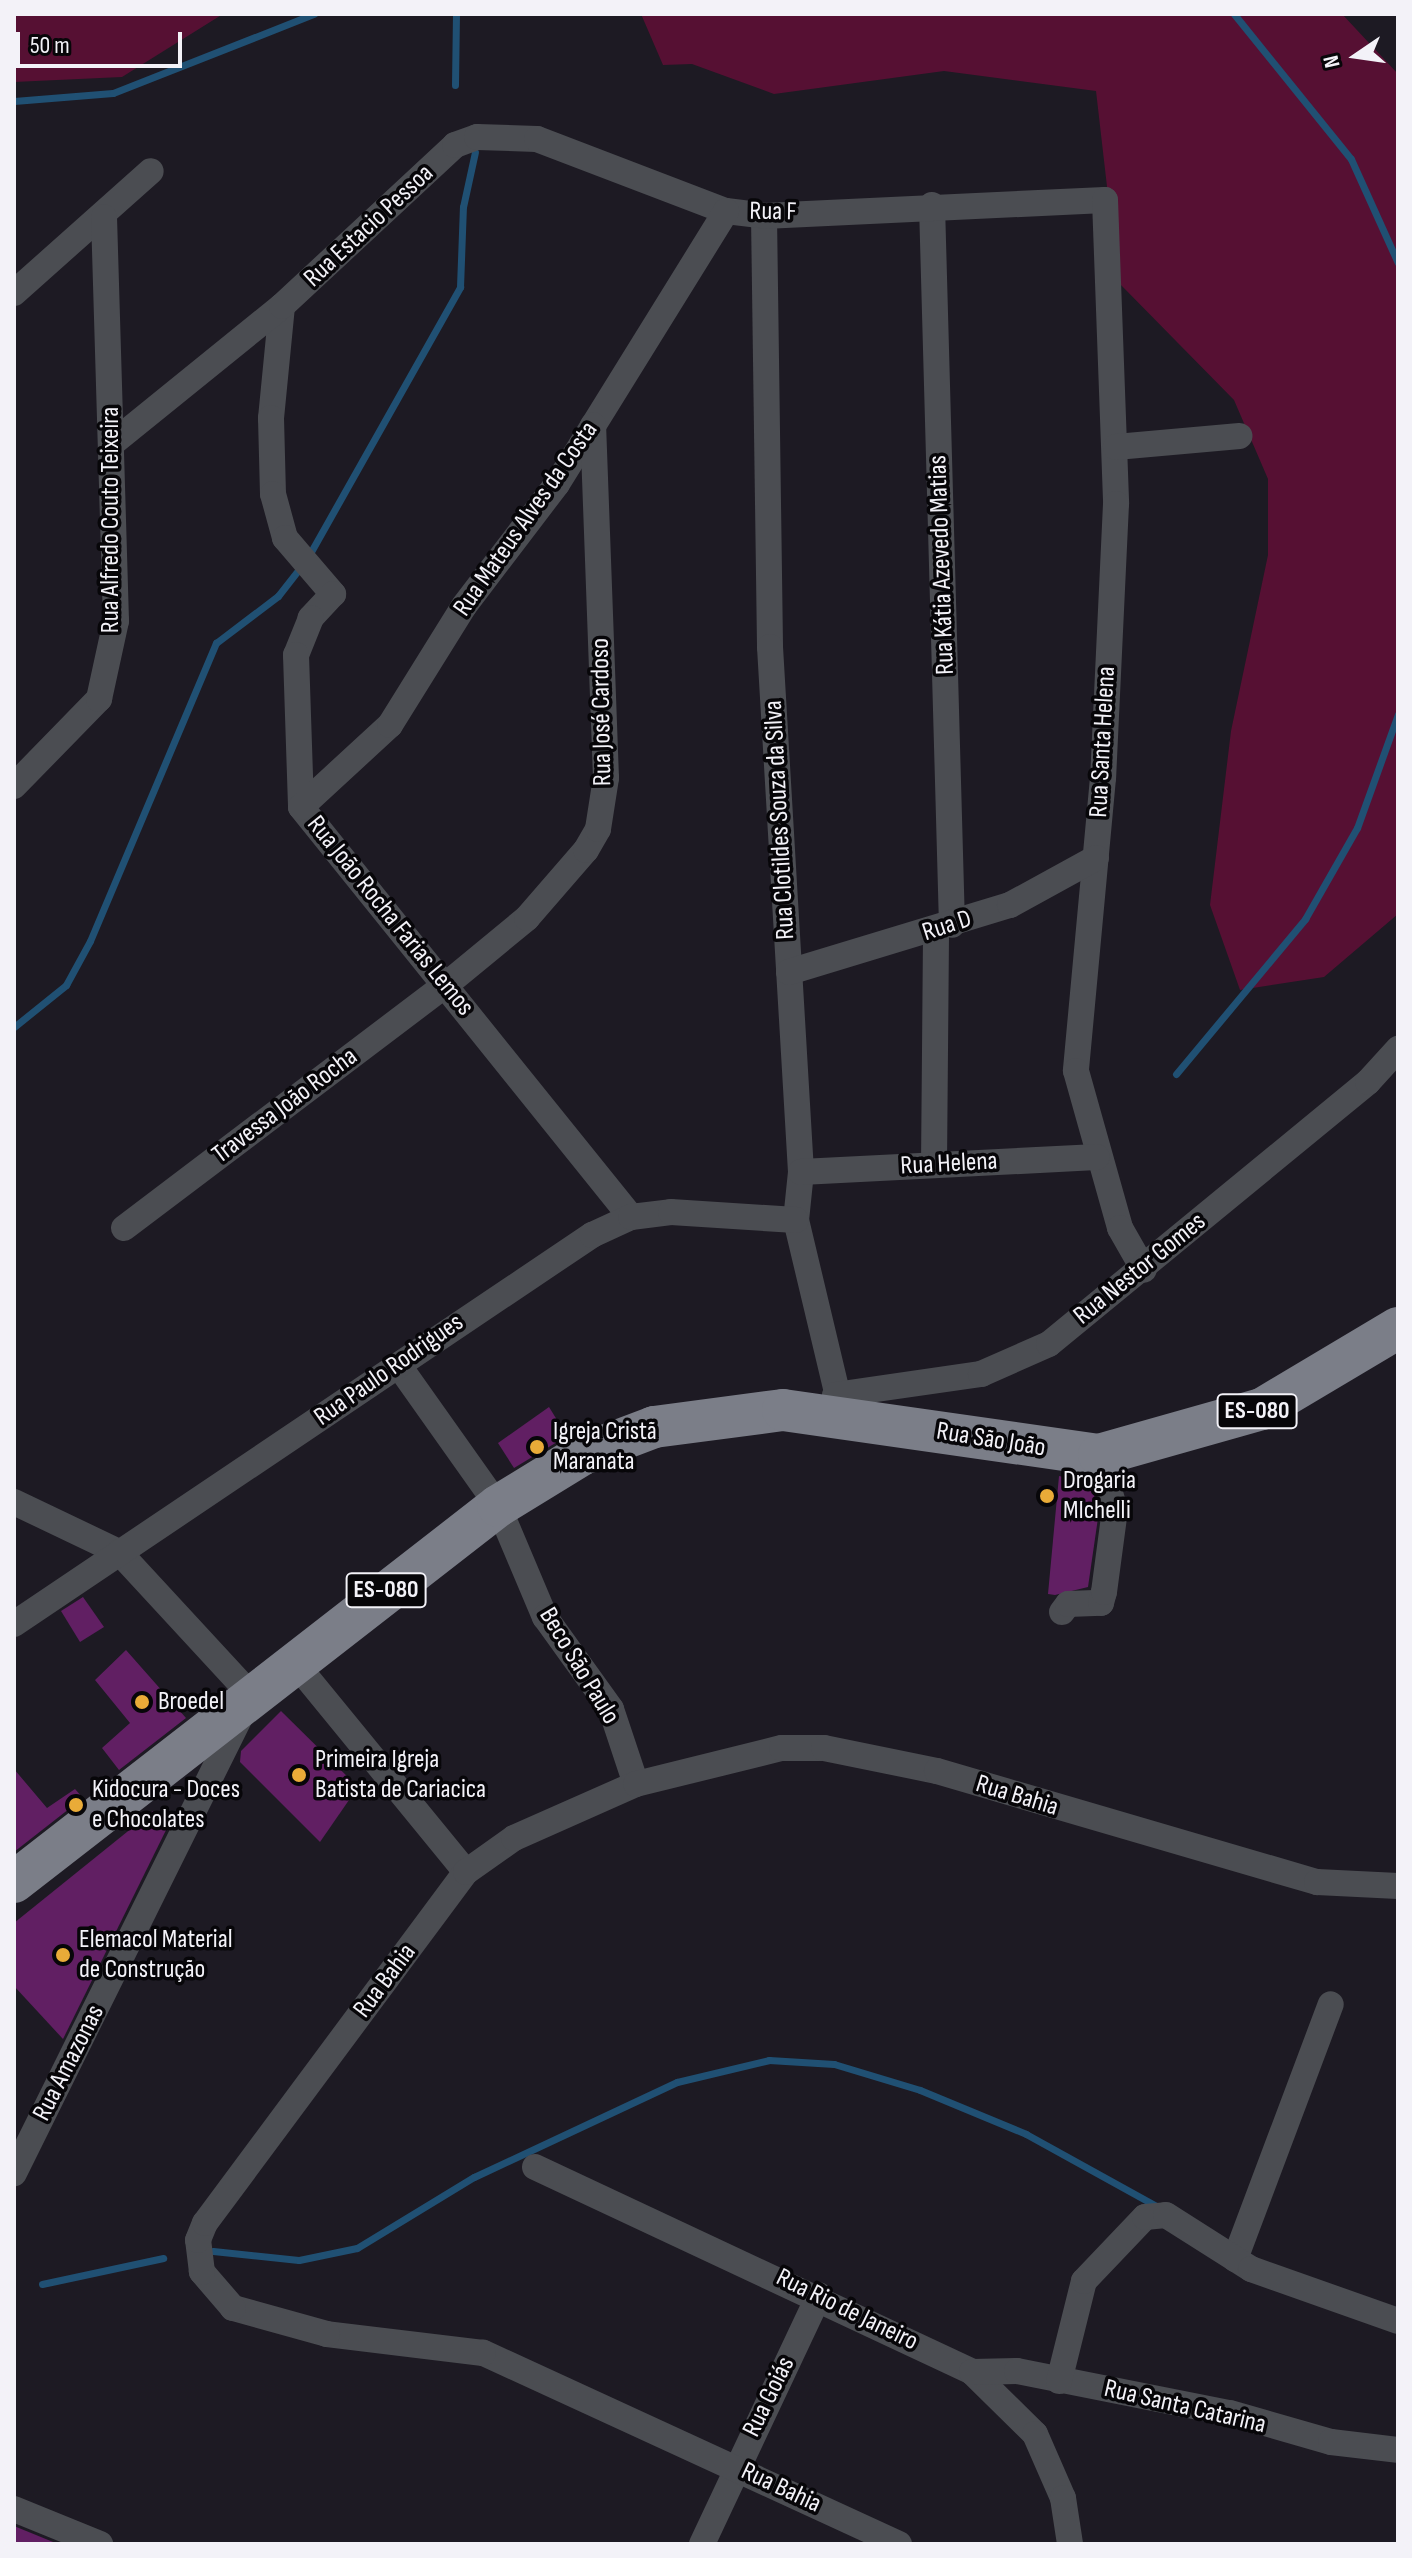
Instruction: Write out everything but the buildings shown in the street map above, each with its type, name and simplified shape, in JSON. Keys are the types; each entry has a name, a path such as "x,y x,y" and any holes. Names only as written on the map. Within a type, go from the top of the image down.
{"main road":[{"name":"Rua São João","path":"839,1406 1099,1455 1262,1409 1398,1328"},
{"name":"ES-080","path":"14,1882 498,1506 583,1454 654,1427 737,1412 839,1406"}],"street":[{"name":"Rua F","path":"455,145 493,136 537,139 726,211 764,216 932,205 1105,200"},
{"name":"Rua Estacio Pessoa","path":"114,442 282,306 455,145"},
{"path":"14,293 104,217 151,171"},
{"name":"Rua Santa Helena","path":"1105,200 1116,447 1096,858 1075,1055 1097,1157 1120,1228 1144,1270"},
{"name":"Rua Kátia Azevedo Matias","path":"932,205 944,927 934,1165"},
{"name":"Rua Mateus Alves da Costa","path":"301,807 390,725 593,425 726,211"},
{"name":"Rua Clotildes Souza da Silva","path":"764,216 770,647 801,1172 796,1220 839,1406"},
{"name":"Rua Alfredo Couto Teixeira","path":"14,786 86,720 107,674 116,621 114,442 104,217"},
{"name":"Rua João Rocha Farias Lemos","path":"282,306 271,418 273,494 285,538 333,594 311,618 296,655 301,807 369,898 447,984 631,1217"},
{"name":"Rua José Cardoso","path":"447,984 557,886 586,850 604,806 593,425"},
{"path":"1116,447 1240,436"},
{"name":"Rua D","path":"789,972 944,927 1033,895 1096,858"},
{"name":"Travessa João Rocha","path":"124,1228 447,984"},
{"name":"Rua Nestor Gomes","path":"839,1406 1002,1367 1049,1344 1144,1270 1398,1049"},
{"name":"Rua Helena","path":"801,1172 1097,1157"},
{"name":"Rua Paulo Rodrigues","path":"14,1624 399,1366 557,1254 631,1217 721,1212 796,1220"},
{"name":"Beco São Paulo","path":"399,1366 498,1506 545,1617 611,1709 636,1784"},
{"path":"1062,1612 1068,1604 1101,1603 1104,1592 1115,1510 1099,1455"},
{"path":"14,1502 119,1552 251,1695"},
{"path":"295,1663 466,1872"},
{"name":"Rua Amazonas","path":"14,2173 251,1695"},
{"name":"Rua Bahia","path":"899,2544 735,2466 483,2353 272,2321 233,2308 208,2287 198,2258 205,2223 466,1872 514,1838 636,1784 804,1746 937,1771 1317,1882 1398,1886"},
{"path":"1235,2259 1331,2004"},
{"name":"Rua Rio de Janeiro","path":"535,2167 819,2295 972,2372 1035,2434 1063,2498 1070,2544"},
{"path":"1059,2381 1084,2281 1134,2221 1166,2215 1235,2259 1356,2311 1398,2321"},
{"name":"Rua Goiás","path":"702,2544 735,2466 819,2295"},
{"name":"Rua Santa Catarina","path":"972,2372 1017,2371 1230,2413 1331,2442 1398,2450"},
{"path":"14,2509 100,2544"}],"shaded area":[{"path":"14,14 223,14 122,77 14,82"},
{"path":"641,14 1342,14 1398,74 1398,914 1324,977 1240,990 1210,905 1231,731 1268,555 1268,479 1234,400 1118,282 1096,91 944,71 774,94 692,64 663,65"}],"waterway":[{"path":"14,101 113,93 314,14"},
{"path":"455,85 456,14"},
{"path":"1234,14 1351,159 1398,263"},
{"path":"308,557 460,287 463,207 475,152"},
{"path":"14,1027 66,985 90,941 216,643 278,596 300,568"},
{"path":"1176,1074 1305,919 1357,828 1398,714"},
{"path":"213,2251 299,2260 357,2248 474,2177 677,2082 769,2060 834,2064 920,2090 1026,2134 1160,2208"},
{"path":"42,2284 163,2258"}],"place":[{"name":"Igreja Cristã Maranata","path":"537,1447"},
{"name":"Drogaria MIchelli","path":"1047,1496"},
{"name":"Broedel","path":"142,1702"},
{"name":"Primeira Igreja Batista de Cariacica","path":"299,1775"},
{"name":"Kidocura - Doces e Chocolates","path":"76,1805"},
{"name":"Elemacol Material de Construção","path":"63,1955"}]}
